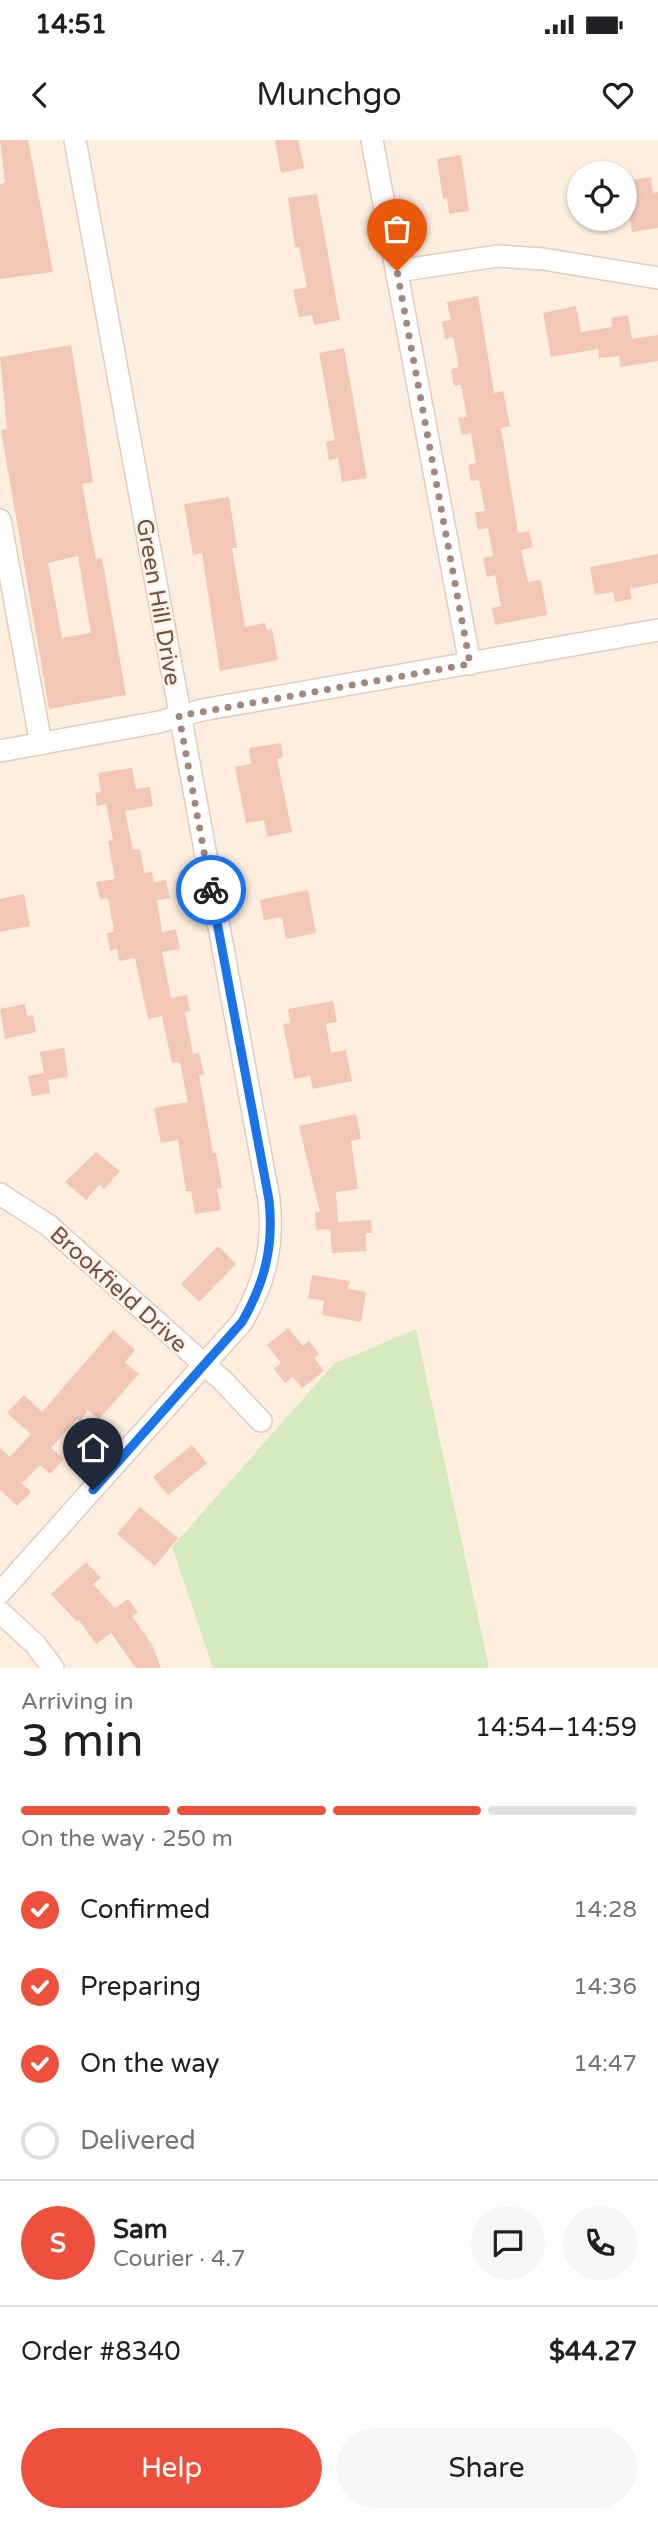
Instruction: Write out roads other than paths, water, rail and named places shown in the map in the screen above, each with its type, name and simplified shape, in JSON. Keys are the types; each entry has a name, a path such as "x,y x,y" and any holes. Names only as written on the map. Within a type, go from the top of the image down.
{"street":[{"name":"Green Hill Drive","path":"0,1593 242,1322 257,1297 270,1248 271,1224 75,140"},
{"path":"372,140 470,664"},
{"path":"397,271 498,256 543,259 658,278"},
{"path":"0,520 41,744"},
{"path":"0,751 658,630"},
{"name":"Brookfield Drive","path":"0,1194 48,1225 205,1366 261,1421"},
{"path":"0,1612 34,1644 53,1668"}]}
